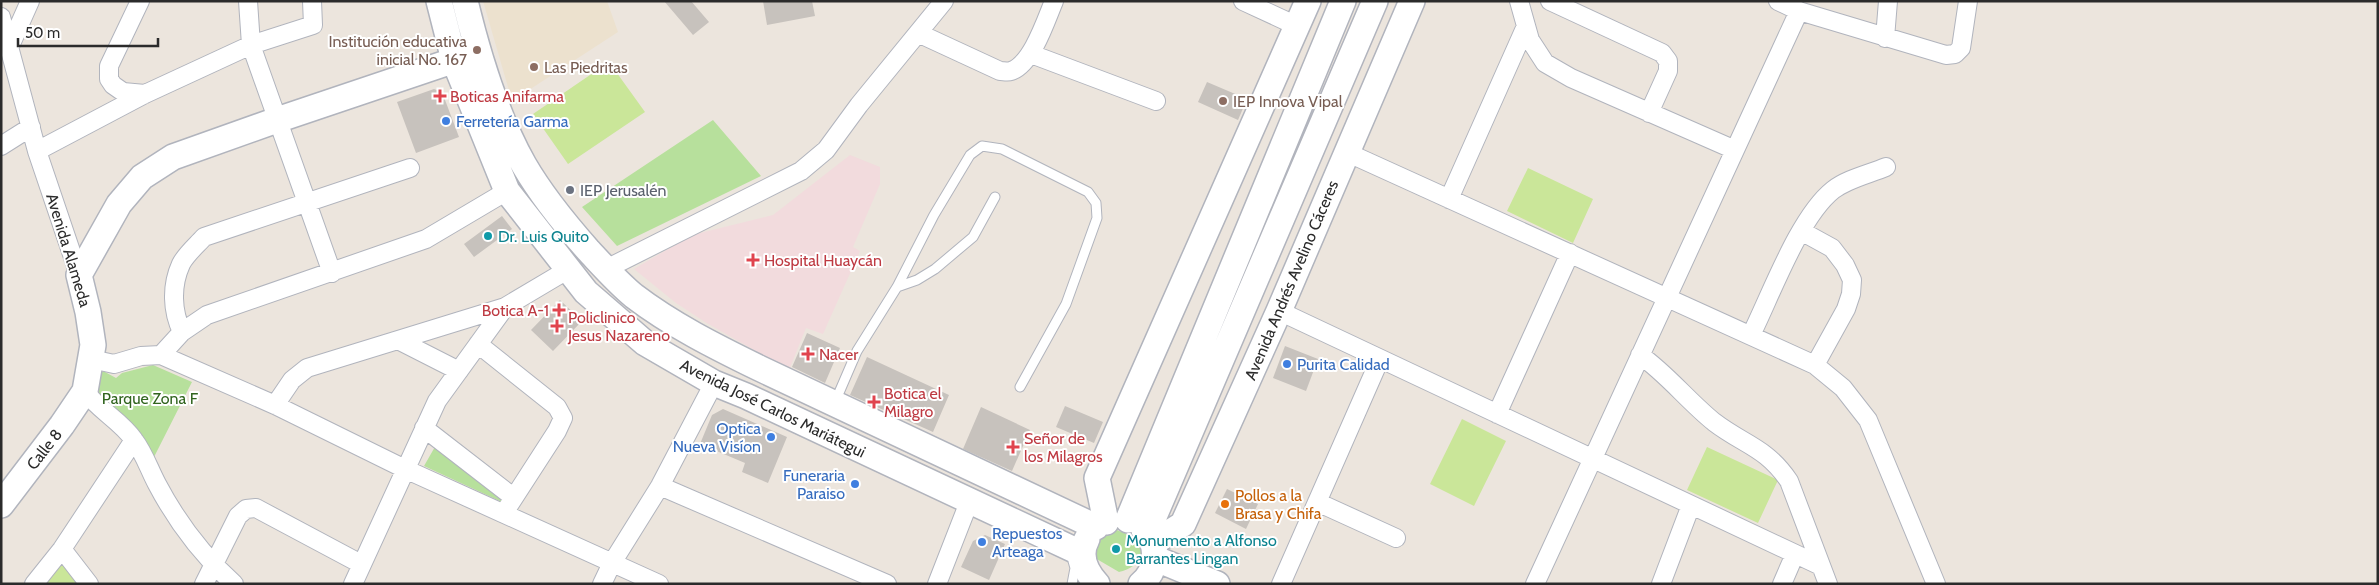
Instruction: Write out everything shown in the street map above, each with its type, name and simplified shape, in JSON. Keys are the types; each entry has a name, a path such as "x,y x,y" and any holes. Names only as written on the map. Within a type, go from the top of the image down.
{"main road":[{"name":"Avenida José Carlos Mariátegui","path":"439,1 454,60 507,191 586,292 645,343 714,383 746,396 969,502 1083,572"},
{"name":"Avenida José Carlos Mariátegui","path":"464,1 502,119 524,165 546,199 606,269 633,295 663,316 759,368 834,404 1131,534 1217,584"},
{"path":"1144,583 1150,574 1131,534 1097,478 1308,1"},
{"path":"1131,534 1343,1"},
{"name":"Avenida Andrés Avelino Cáceres","path":"1131,534 1375,1"},
{"name":"Avenida Andrés Avelino Cáceres","path":"1131,534 1183,524 1279,311 1412,1"},
{"path":"79,275 119,204 142,178 173,157 480,52"},
{"name":"Avenida Alameda","path":"79,275 93,345 85,391"},
{"path":"746,396 759,368"},
{"name":"Calle 8","path":"1,505 62,425 85,391"},
{"path":"1083,572 1084,544 1131,534"}],"street":[{"path":"6,42 30,1"},
{"path":"140,1 109,66 109,79 122,92 145,94"},
{"path":"248,1 251,45 332,273"},
{"path":"37,151 145,94 251,45 313,25 312,1"},
{"path":"606,269 802,171 826,150 859,105 920,34 944,1"},
{"path":"920,34 1000,71 1011,72 1031,54 1054,1"},
{"path":"1243,1 1297,26"},
{"path":"1519,1 1530,40 1545,63 1571,78 1735,150"},
{"path":"1550,1 1662,53 1668,61 1668,71 1649,112"},
{"path":"1778,1 1799,11 1946,56 1956,54 1961,48 1968,1"},
{"path":"1886,38 1888,1"},
{"path":"1535,584 1799,11"},
{"name":"Avenida Alameda","path":"1,17 6,42 37,151 79,275"},
{"path":"1449,199 1526,26"},
{"path":"1031,54 1156,101"},
{"path":"1,146 30,127"},
{"path":"1346,152 1667,296 1814,365 1843,388 1868,420 1936,584"},
{"path":"1751,335 1801,230 1819,204 1835,189 1886,167"},
{"path":"182,332 175,315 174,290 181,263 204,237 410,168"},
{"path":"161,355 182,332 207,315 426,239 507,191"},
{"path":"1801,230 1832,248 1845,265 1852,280 1851,294 1846,309 1814,365"},
{"path":"1497,414 1570,253"},
{"path":"275,405 292,380 307,368 505,308 569,269"},
{"path":"352,584 437,401 505,308"},
{"path":"1279,311 1821,566"},
{"path":"400,341 459,371"},
{"path":"478,344 557,407 563,418 557,431 504,513"},
{"path":"91,359 114,364 141,356 161,355 275,405 405,469 659,584"},
{"path":"1640,355 1659,368 1714,422 1765,453 1780,468 1789,481 1828,584"},
{"path":"1281,584 1380,359"},
{"path":"602,584 612,563 660,486 714,383"},
{"path":"85,391 94,404 124,428 134,440 174,514 194,544 213,566 234,584"},
{"path":"424,428 513,497"},
{"path":"34,584 62,549 134,440"},
{"path":"660,486 887,584"},
{"path":"937,584 969,502"},
{"path":"1317,502 1396,538"},
{"path":"1661,584 1691,505"},
{"path":"204,584 238,516 246,509 256,508 361,564"},
{"path":"62,549 89,584"},
{"path":"1782,584 1795,554"}],"lane":[{"path":"834,404 857,351 897,287 955,179 970,155 982,146 1002,149 1088,192 1096,203 1097,218 1066,304 1020,387"},
{"path":"897,287 917,280 935,269 973,237 995,197"}],"shaded area":[{"name":"Las Piedritas","path":"483,1 607,1 618,32 512,101"},
{"name":"Hospital Huaycán","path":"850,155 880,167 880,184 853,247 860,251 823,334 806,328 789,370 705,322 676,303 634,269 692,235 773,215"}],"green space":[{"path":"609,62 645,112 568,164 533,114"},
{"path":"713,120 761,176 617,246 582,207"},
{"path":"1528,168 1593,199 1573,243 1507,211"},
{"name":"Parque Zona F","path":"153,365 192,382 153,459 91,389 95,372 105,372 116,378 122,373"},
{"path":"1462,419 1506,441 1474,506 1430,484"},
{"path":"436,445 519,510 424,466"},
{"path":"1707,447 1778,480 1758,523 1687,490"},
{"path":"1113,528 1136,539 1142,552 1141,557 1134,565 1119,572 1095,558 1092,540"},
{"path":"59,559 80,584 39,584"}],"building":[{"path":"664,1 691,1 709,22 693,35"},
{"path":"763,1 812,1 815,16 767,25"},
{"name":"IEP Innova Vipal","path":"1207,82 1247,99 1238,120 1198,102"},
{"path":"434,89 442,92 459,137 416,153 397,102"},
{"name":"Dr. Luis Quito","path":"502,216 512,229 474,257 464,244"},
{"name":"Policlinico Jesus Nazareno","path":"560,300 582,321 553,351 531,330"},
{"path":"807,333 840,348 825,383 792,367"},
{"path":"1285,346 1318,359 1306,391 1273,378"},
{"path":"867,357 949,395 933,432 850,395"},
{"path":"1065,406 1103,422 1094,443 1056,427"},
{"path":"981,407 1030,430 1012,471 963,449"},
{"path":"723,409 787,437 768,483 742,472 745,463 700,444 712,415"},
{"path":"1227,489 1258,504 1246,529 1215,513"},
{"path":"985,535 1005,544 989,580 961,567 973,541"}],"place":[{"name":"Institución educativa inicial No. 167","path":"477,50"},
{"name":"Las Piedritas","path":"534,67"},
{"name":"Boticas Anifarma","path":"440,96"},
{"name":"IEP Innova Vipal","path":"1223,101"},
{"name":"Ferretería Garma","path":"446,121"},
{"name":"IEP Jerusalén","path":"570,190"},
{"name":"Dr. Luis Quito","path":"488,236"},
{"name":"Hospital Huaycán","path":"753,260"},
{"name":"Botica A-1","path":"559,310"},
{"name":"Policlinico Jesus Nazareno","path":"557,326"},
{"name":"Nacer","path":"808,354"},
{"name":"Purita Calidad","path":"1287,364"},
{"name":"Botica el Milagro","path":"874,402"},
{"name":"Optica Nueva Visíon","path":"771,437"},
{"name":"Señor de los Milagros","path":"1013,447"},
{"name":"Funeraria Paraiso","path":"855,484"},
{"name":"Pollos a la Brasa y Chifa","path":"1225,504"},
{"name":"Repuestos Arteaga","path":"982,542"},
{"name":"Monumento a Alfonso Barrantes Lingan","path":"1116,549"}]}
